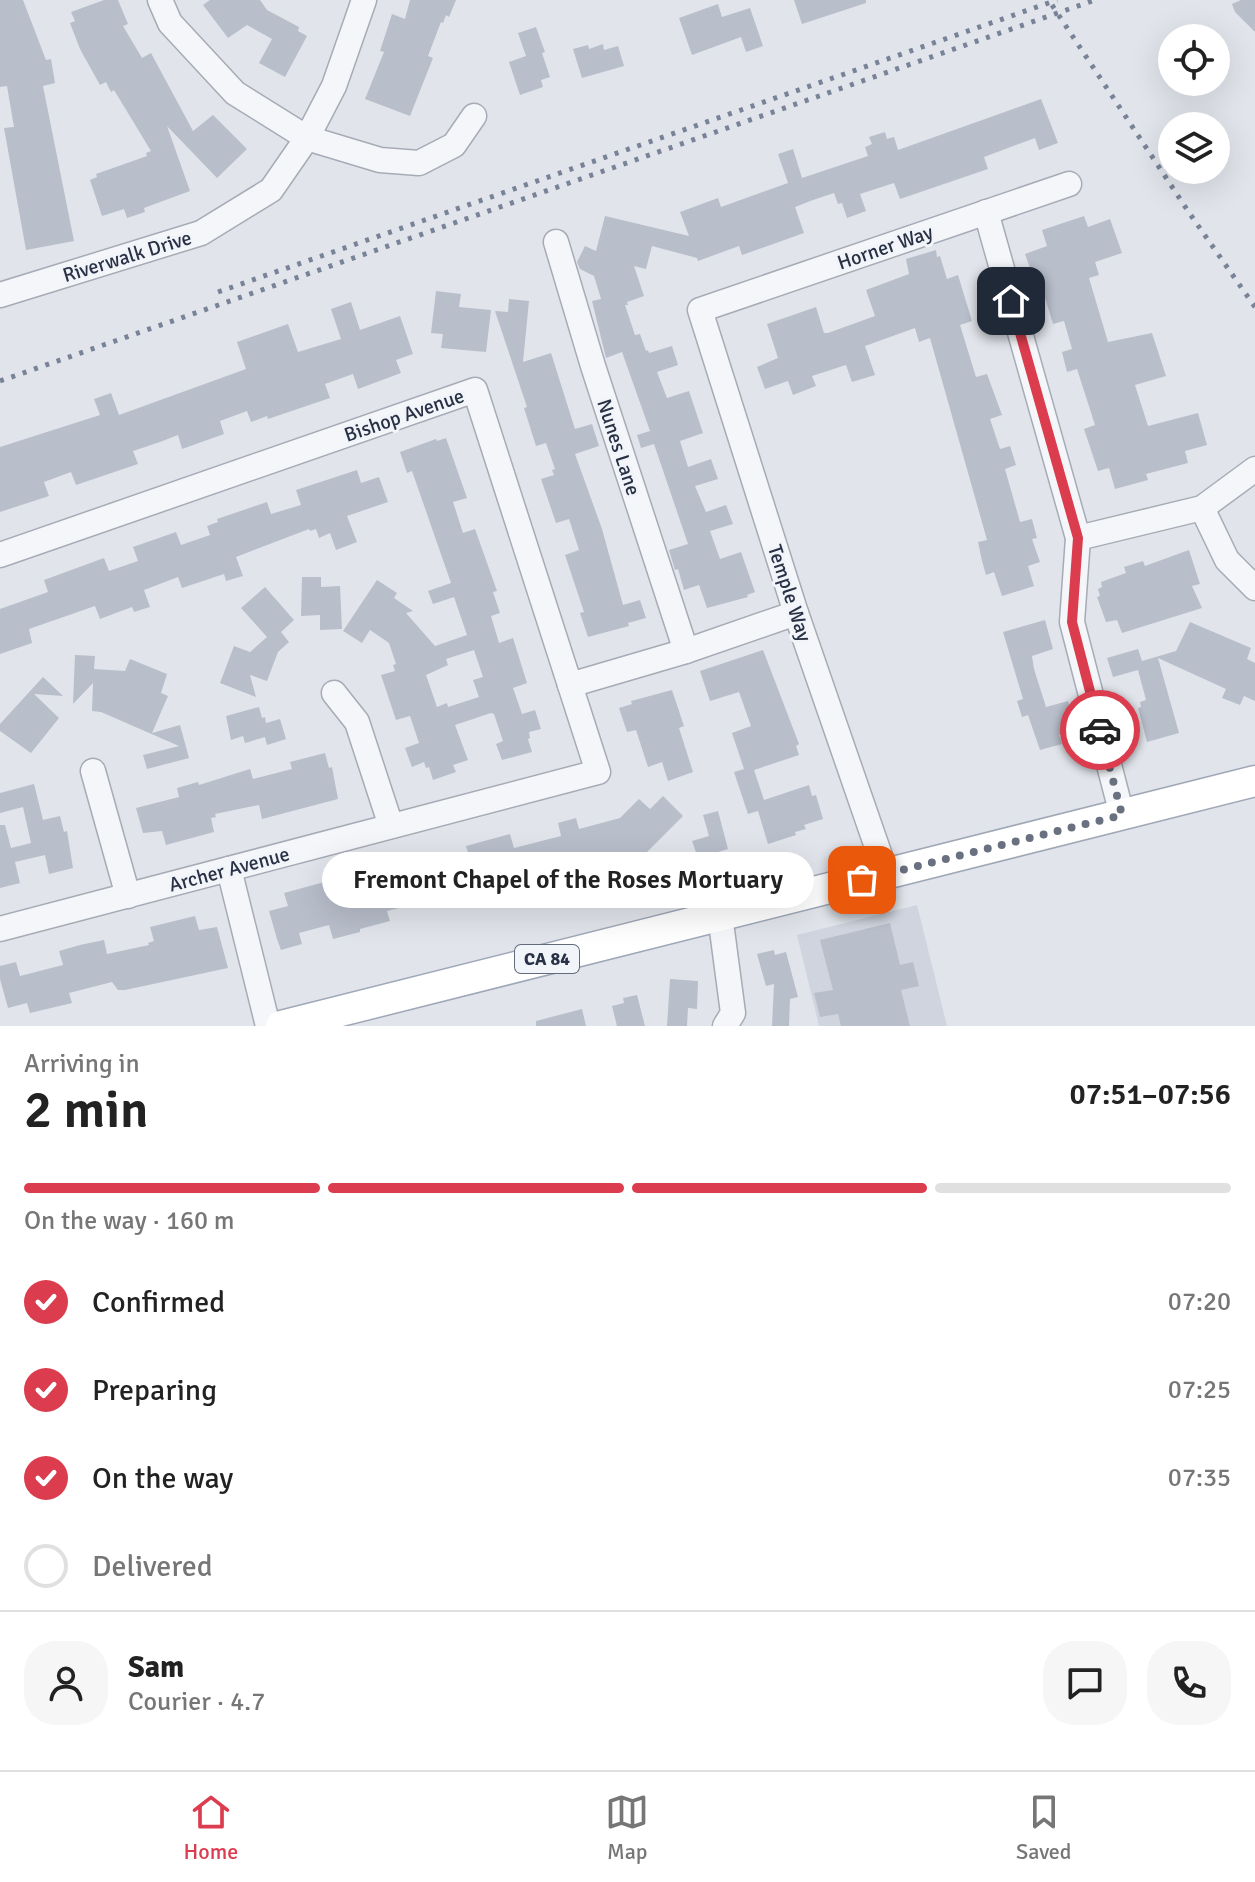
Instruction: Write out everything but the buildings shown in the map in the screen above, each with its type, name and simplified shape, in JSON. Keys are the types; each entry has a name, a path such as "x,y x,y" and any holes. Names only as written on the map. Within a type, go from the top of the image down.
{"main road":[{"name":"CA 84","path":"281,1026 1255,781"}],"street":[{"path":"160,0 170,23 235,93 307,138 380,160 419,163 454,145 474,116"},
{"name":"Riverwalk Drive","path":"2,287 201,233 271,190 307,138 334,86 364,0"},
{"name":"Horner Way","path":"700,310 1069,184"},
{"path":"986,212 1078,538 1072,622 1122,815"},
{"name":"Nunes Lane","path":"556,242 686,651"},
{"name":"Temple Way","path":"700,310 796,613 886,873"},
{"name":"Bishop Avenue","path":"0,555 475,390 598,772"},
{"path":"1078,538 1202,508 1255,469"},
{"path":"1202,508 1227,560 1255,588"},
{"path":"570,685 686,651 796,613"},
{"path":"334,693 357,722 391,826"},
{"path":"93,771 128,896"},
{"name":"Archer Avenue","path":"0,929 598,772"},
{"path":"229,869 268,1026"},
{"path":"720,915 733,1013 725,1026"}],"shaded area":[{"path":"917,905 947,1026 819,1026 797,935"}],"railway":[{"path":"218,292 1057,0"},
{"path":"0,381 1095,0"},
{"path":"1052,5 1255,307"}],"way so far":[{"path":"862,880 1122,815 1100,730"}],"place":[{"name":"Fremont Chapel of the Roses Mortuary","path":"862,880"}],"route":[{"path":"1011,301 1078,538 1072,622 1100,730"}]}
